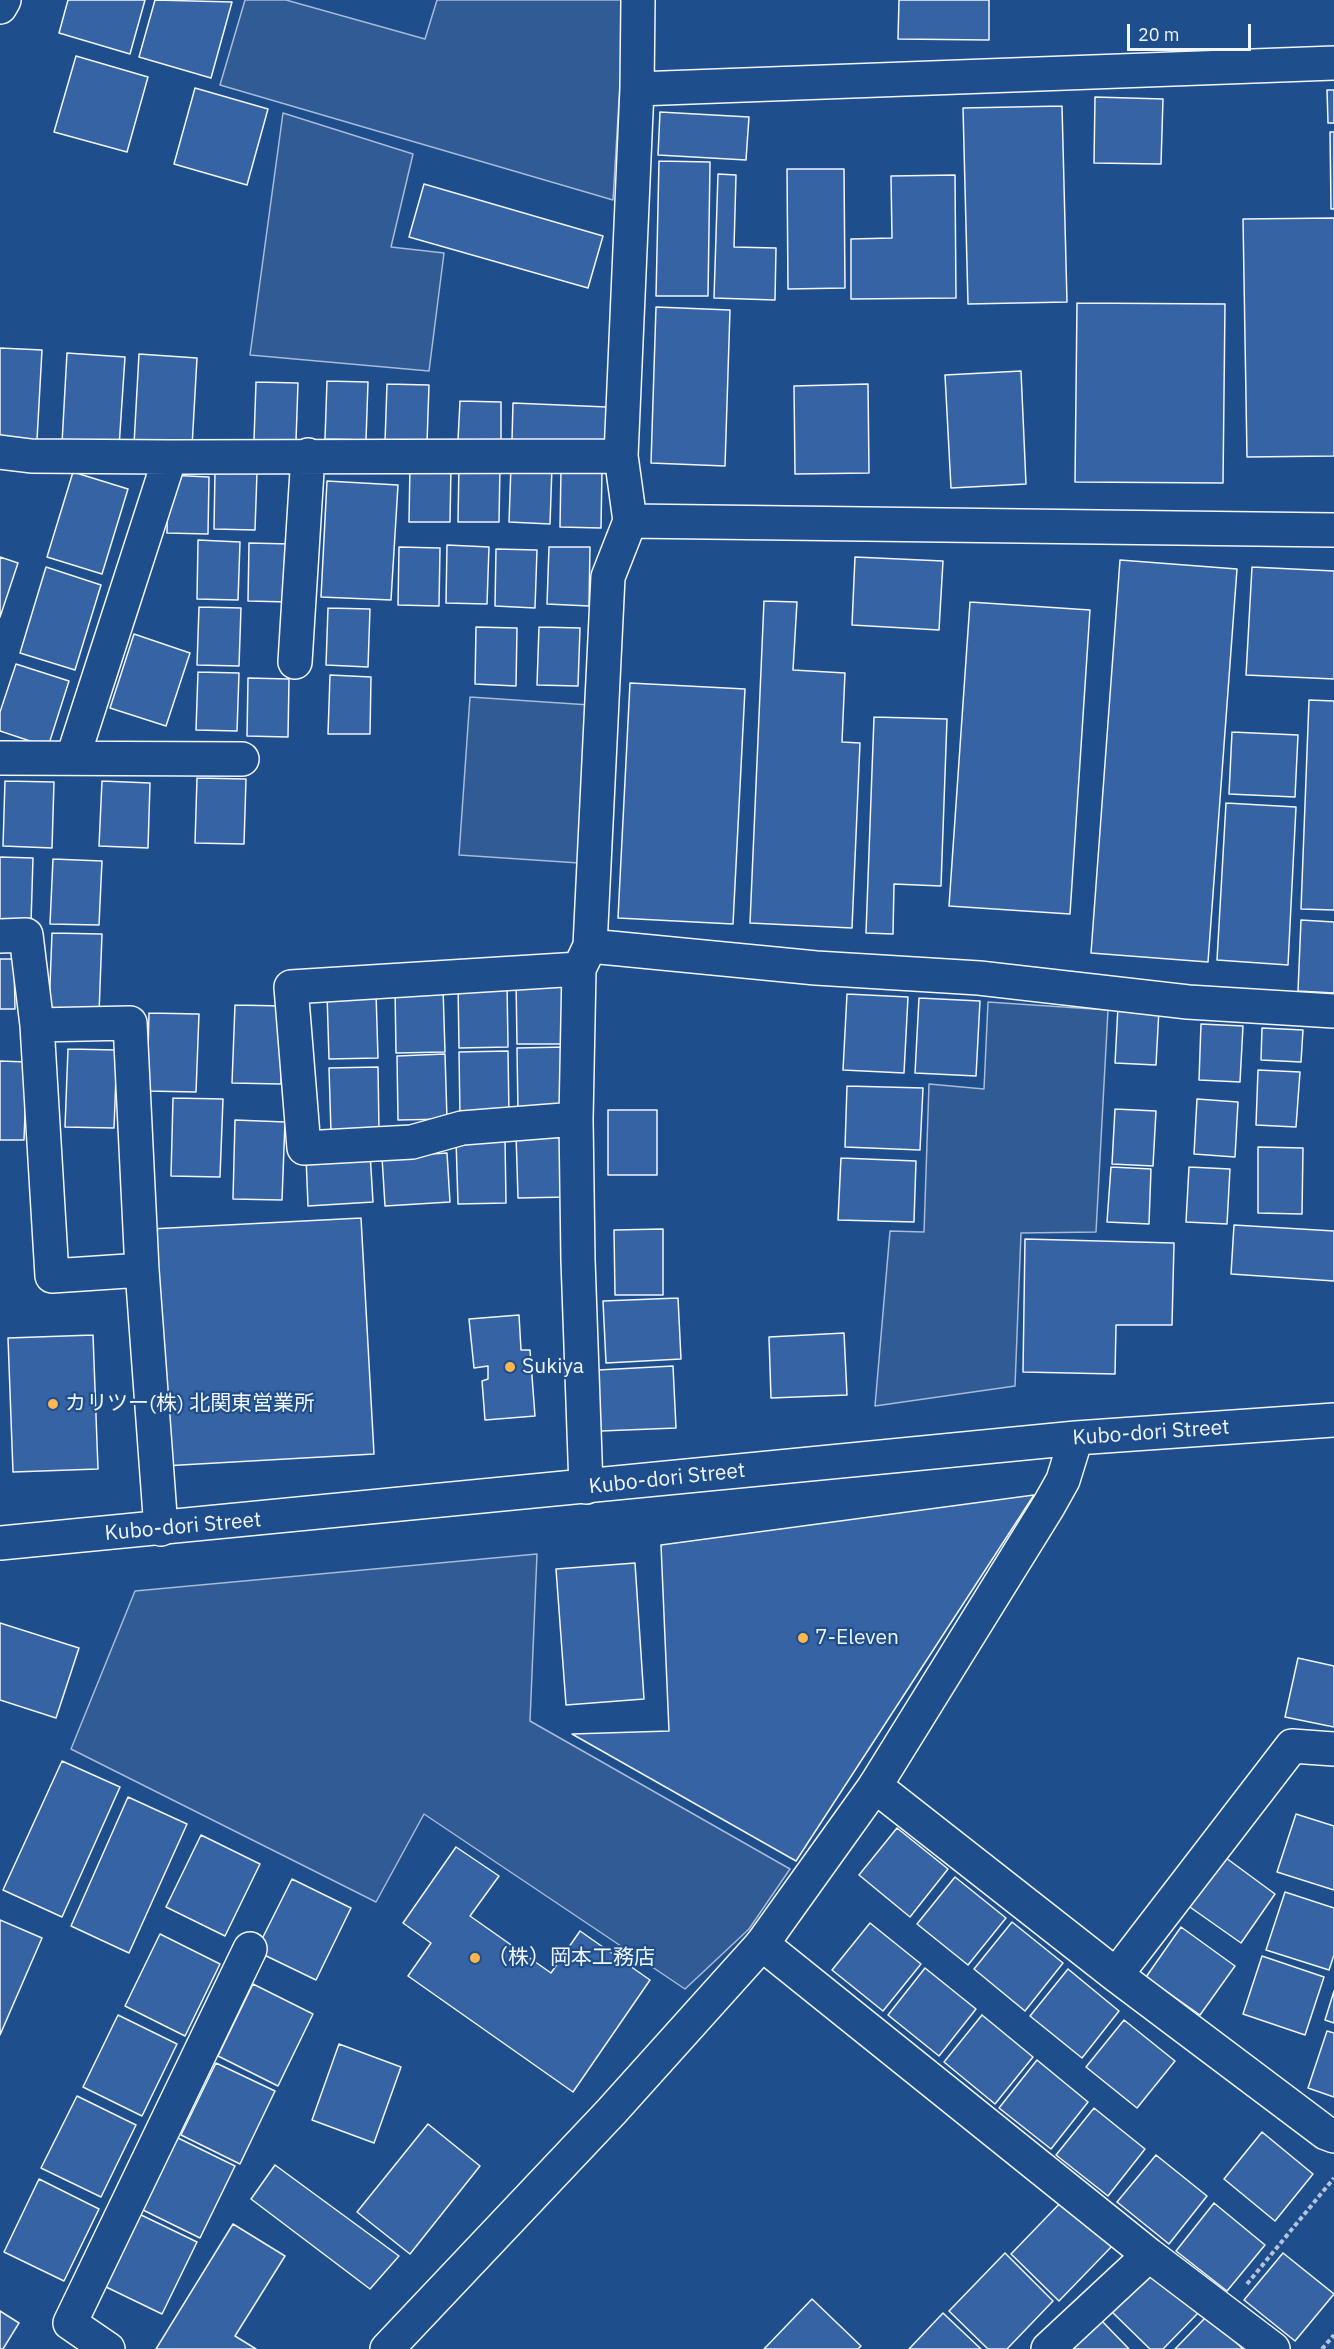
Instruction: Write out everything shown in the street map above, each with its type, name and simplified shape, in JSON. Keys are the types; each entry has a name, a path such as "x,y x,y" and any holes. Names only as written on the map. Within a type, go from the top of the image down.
{"street":[{"path":"0,7 4,0"},
{"path":"586,1487 578,1260 576,1119 608,577 630,521 621,456 637,89 638,0"},
{"path":"637,89 1334,63"},
{"path":"0,452 32,456 170,457 621,456"},
{"path":"295,663 308,455"},
{"path":"73,757 170,457"},
{"path":"630,521 1334,530"},
{"path":"0,758 242,759"},
{"path":"0,936 26,935 37,1025 52,1276 142,1270"},
{"path":"576,1119 462,1128 412,1142 304,1148 291,987 585,958 979,978 1188,1002 1334,1011"},
{"path":"37,1025 130,1023 142,1270 161,1529"},
{"name":"Kubo-dori Street","path":"0,1543 1076,1438 1334,1420"},
{"path":"387,2349 611,2112 762,1944 875,1786 1049,1505 1063,1480 1076,1438"},
{"path":"1116,1975 1292,1746 1334,1749"},
{"path":"875,1786 1116,1975 1326,2133 1334,2136"},
{"path":"762,1944 1149,2255 1273,2349"},
{"path":"108,2349 70,2323 250,1949"},
{"path":"1048,2349 1149,2255"}],"path":[{"path":"1244,2287 1334,2178"},
{"path":"1322,2349 1334,2335"}],"shaded area":[{"path":"245,0 286,0 425,39 437,0 625,0 613,200 220,85"},
{"path":"283,113 413,154 391,247 444,253 429,371 250,355"},
{"path":"470,697 590,705 579,863 459,855"},
{"path":"988,1002 1108,1010 1096,1232 1021,1233 1015,1386 875,1406 890,1231 924,1232 929,1084 984,1089"},
{"path":"537,1554 530,1721 790,1869 749,1929 685,1989 424,1814 376,1902 71,1749 135,1591"}],"building":[{"path":"68,0 145,0 130,54 59,33"},
{"path":"155,0 232,2 211,78 139,57"},
{"path":"899,0 989,0 989,40 898,39"},
{"path":"76,56 148,77 127,152 54,132"},
{"path":"195,88 268,109 247,185 174,164"},
{"path":"1327,90 1334,90 1334,123 1328,123"},
{"path":"1095,97 1163,99 1161,164 1094,163"},
{"path":"1062,106 1067,302 968,304 963,108"},
{"path":"660,112 749,117 746,160 658,155"},
{"path":"1330,132 1334,132 1334,209 1331,209"},
{"path":"659,161 710,162 708,296 656,296"},
{"path":"787,169 844,169 845,288 788,289"},
{"path":"718,174 736,175 734,247 776,248 775,300 714,298"},
{"path":"955,175 956,298 851,299 851,239 892,238 891,176"},
{"path":"424,184 603,236 588,288 409,237"},
{"path":"1334,218 1334,456 1247,457 1243,219"},
{"path":"1077,303 1225,304 1223,483 1075,482"},
{"path":"656,307 730,310 725,466 651,463"},
{"path":"0,348 42,350 37,440 0,437"},
{"path":"67,353 125,357 119,447 62,443"},
{"path":"139,354 197,358 192,447 134,444"},
{"path":"1021,371 1026,484 951,488 945,375"},
{"path":"327,381 368,382 366,440 325,439"},
{"path":"256,382 298,383 296,441 254,440"},
{"path":"387,384 429,385 427,443 385,442"},
{"path":"868,384 869,473 795,474 794,386"},
{"path":"460,401 501,402 501,441 458,440"},
{"path":"513,403 607,407 605,444 512,440"},
{"path":"459,463 500,465 499,522 458,522"},
{"path":"410,464 451,465 450,522 409,522"},
{"path":"511,465 552,466 550,524 509,522"},
{"path":"561,469 602,470 601,528 560,527"},
{"path":"215,471 257,472 255,530 214,529"},
{"path":"73,472 128,489 102,574 47,557"},
{"path":"168,475 209,477 208,534 167,533"},
{"path":"327,481 398,485 391,600 321,597"},
{"path":"198,540 240,542 238,600 197,599"},
{"path":"249,543 291,544 289,602 248,601"},
{"path":"447,545 489,547 487,604 446,603"},
{"path":"399,547 440,548 439,606 398,605"},
{"path":"549,547 590,547 589,606 547,604"},
{"path":"496,549 537,550 535,608 495,606"},
{"path":"0,557 18,563 0,617"},
{"path":"855,557 943,561 939,630 852,625"},
{"path":"1120,560 1237,569 1208,962 1091,953"},
{"path":"46,567 101,585 75,670 20,653"},
{"path":"1252,567 1334,571 1334,679 1246,675"},
{"path":"764,601 797,602 793,670 845,673 842,742 860,743 852,928 750,923"},
{"path":"970,602 1090,610 1070,914 949,906"},
{"path":"199,607 241,608 239,666 197,665"},
{"path":"328,608 370,609 368,667 326,665"},
{"path":"476,627 517,628 516,686 475,684"},
{"path":"539,627 580,628 578,686 537,685"},
{"path":"134,634 190,653 166,726 110,708"},
{"path":"16,664 69,681 48,747 0,731 0,712"},
{"path":"198,672 239,673 237,731 196,730"},
{"path":"330,675 371,677 370,734 328,734"},
{"path":"248,678 289,679 288,737 247,736"},
{"path":"630,683 745,689 733,924 618,918"},
{"path":"1309,700 1334,701 1334,910 1301,909"},
{"path":"874,717 947,719 941,886 894,884 893,934 866,933"},
{"path":"1232,732 1298,735 1295,797 1229,794"},
{"path":"197,778 246,779 244,844 195,843"},
{"path":"5,781 54,782 52,848 3,846"},
{"path":"102,781 150,783 148,848 99,846"},
{"path":"1226,803 1296,807 1288,965 1217,960"},
{"path":"0,857 33,858 31,923 0,922"},
{"path":"53,859 102,861 99,925 50,924"},
{"path":"1301,920 1334,922 1334,993 1298,991"},
{"path":"52,933 102,934 99,1013 49,1011"},
{"path":"0,959 14,959 15,1009 0,1009"},
{"path":"565,978 566,1044 517,1044 516,979"},
{"path":"507,982 508,1047 459,1048 458,983"},
{"path":"443,987 445,1052 396,1053 395,988"},
{"path":"376,993 378,1058 329,1059 327,994"},
{"path":"847,994 908,997 904,1073 843,1070"},
{"path":"919,998 980,1001 976,1076 915,1073"},
{"path":"235,1005 283,1006 281,1084 232,1083"},
{"path":"1118,1007 1159,1009 1156,1065 1115,1063"},
{"path":"149,1013 199,1014 196,1092 147,1091"},
{"path":"1201,1024 1243,1026 1240,1082 1199,1080"},
{"path":"1262,1028 1303,1030 1301,1062 1261,1060"},
{"path":"566,1047 567,1112 518,1113 517,1048"},
{"path":"68,1049 117,1050 114,1128 65,1127"},
{"path":"508,1051 509,1116 460,1117 459,1052"},
{"path":"445,1054 447,1119 398,1120 397,1056"},
{"path":"0,1061 27,1062 24,1140 0,1140"},
{"path":"378,1067 379,1132 331,1133 329,1068"},
{"path":"1258,1070 1300,1072 1296,1127 1256,1125"},
{"path":"847,1086 923,1088 920,1150 845,1147"},
{"path":"173,1098 223,1099 220,1177 171,1176"},
{"path":"1197,1099 1238,1102 1235,1157 1194,1154"},
{"path":"1115,1109 1156,1111 1153,1166 1112,1164"},
{"path":"608,1110 657,1110 657,1175 608,1175"},
{"path":"235,1120 285,1122 282,1200 233,1199"},
{"path":"565,1132 566,1197 518,1198 516,1134"},
{"path":"505,1138 506,1203 458,1204 456,1139"},
{"path":"1258,1147 1303,1148 1302,1214 1258,1213"},
{"path":"370,1153 373,1202 308,1206 306,1157"},
{"path":"447,1153 450,1202 385,1206 382,1157"},
{"path":"841,1158 916,1161 914,1222 838,1220"},
{"path":"1111,1167 1151,1169 1149,1224 1107,1222"},
{"path":"1189,1167 1230,1169 1227,1224 1186,1222"},
{"path":"361,1218 374,1454 163,1466 150,1229"},
{"path":"1234,1225 1334,1231 1334,1281 1231,1274"},
{"path":"663,1229 663,1295 615,1295 614,1230"},
{"path":"1025,1239 1174,1243 1172,1325 1116,1325 1115,1374 1023,1372"},
{"path":"678,1298 681,1359 606,1363 603,1301"},
{"name":"Sukiya","path":"519,1315 521,1350 530,1350 535,1416 485,1420 482,1381 488,1379 488,1366 474,1368 469,1319"},
{"path":"844,1333 847,1395 771,1398 769,1337"},
{"name":"カリツー(株) 北関東営業所","path":"93,1335 98,1469 13,1472 8,1338"},
{"path":"673,1366 676,1428 601,1431 598,1370"},
{"name":"7-Eleven","path":"1034,1495 796,1861 572,1734 669,1731 661,1545"},
{"path":"635,1563 644,1699 566,1705 556,1569"},
{"path":"0,1623 79,1648 56,1718 0,1700"},
{"path":"1298,1658 1334,1666 1334,1727 1285,1717"},
{"path":"62,1761 120,1787 62,1917 3,1890"},
{"path":"128,1797 187,1824 129,1953 71,1926"},
{"path":"1296,1814 1334,1826 1334,1890 1277,1872"},
{"path":"897,1828 948,1869 910,1917 859,1875"},
{"path":"201,1835 260,1864 225,1936 166,1907"},
{"name":"（株）岡本工務店","path":"456,1847 499,1876 470,1916 551,1973 580,1931 650,1980 573,2092 408,1976 431,1943 403,1923"},
{"path":"1222,1855 1275,1894 1241,1943 1187,1905"},
{"path":"955,1877 1006,1918 968,1965 917,1924"},
{"path":"292,1879 351,1908 316,1980 256,1951"},
{"path":"1285,1892 1334,1908 1334,1955 1329,1970 1266,1950"},
{"path":"0,1920 42,1938 0,2035"},
{"path":"1012,1922 1063,1963 1025,2011 974,1969"},
{"path":"870,1923 921,1964 883,2011 832,1970"},
{"path":"1181,1927 1235,1966 1200,2015 1146,1977"},
{"path":"160,1934 220,1964 185,2036 125,2006"},
{"path":"1262,1956 1324,1977 1305,2035 1243,2014"},
{"path":"925,1968 976,2009 939,2056 888,2015"},
{"path":"1068,1969 1119,2011 1082,2058 1030,2016"},
{"path":"253,1984 313,2014 278,2086 218,2056"},
{"path":"1334,1991 1334,2023 1325,2020"},
{"path":"118,2015 177,2044 142,2116 83,2087"},
{"path":"982,2015 1033,2057 995,2104 944,2062"},
{"path":"1124,2020 1175,2061 1137,2108 1086,2067"},
{"path":"1327,2031 1334,2033 1334,2097 1308,2088"},
{"path":"339,2044 401,2067 374,2143 312,2120"},
{"path":"1037,2060 1088,2102 1051,2149 999,2108"},
{"path":"216,2063 275,2091 240,2164 181,2135"},
{"path":"77,2096 136,2125 101,2197 41,2168"},
{"path":"1094,2108 1145,2149 1108,2196 1056,2155"},
{"path":"428,2124 480,2166 410,2254 357,2212"},
{"path":"1262,2132 1313,2174 1275,2221 1224,2179"},
{"path":"176,2137 235,2166 200,2238 141,2209"},
{"path":"1156,2155 1207,2196 1169,2244 1117,2202"},
{"path":"275,2165 399,2256 370,2289 251,2199"},
{"path":"39,2179 99,2209 64,2281 4,2252"},
{"path":"1067,2196 1115,2243 1059,2301 1011,2254"},
{"path":"1214,2203 1265,2245 1227,2291 1176,2251"},
{"path":"137,2213 197,2242 162,2314 102,2285"},
{"path":"233,2224 285,2256 235,2336 256,2349 156,2349"},
{"path":"1005,2253 1053,2301 1007,2349 988,2349 949,2311"},
{"path":"1283,2253 1334,2294 1295,2341 1244,2300"},
{"path":"1152,2266 1199,2312 1163,2349 1150,2349 1110,2310"},
{"path":"812,2299 861,2346 858,2349 764,2349"},
{"path":"0,2311 19,2323 3,2349 0,2349"},
{"path":"943,2313 981,2349 909,2349"},
{"path":"1208,2315 1243,2349 1175,2349"},
{"path":"1100,2319 1129,2349 1071,2349"}],"place":[{"name":"Sukiya","path":"510,1367"},
{"name":"カリツー(株) 北関東営業所","path":"53,1404"},
{"name":"7-Eleven","path":"803,1638"},
{"name":"（株）岡本工務店","path":"475,1958"}]}
